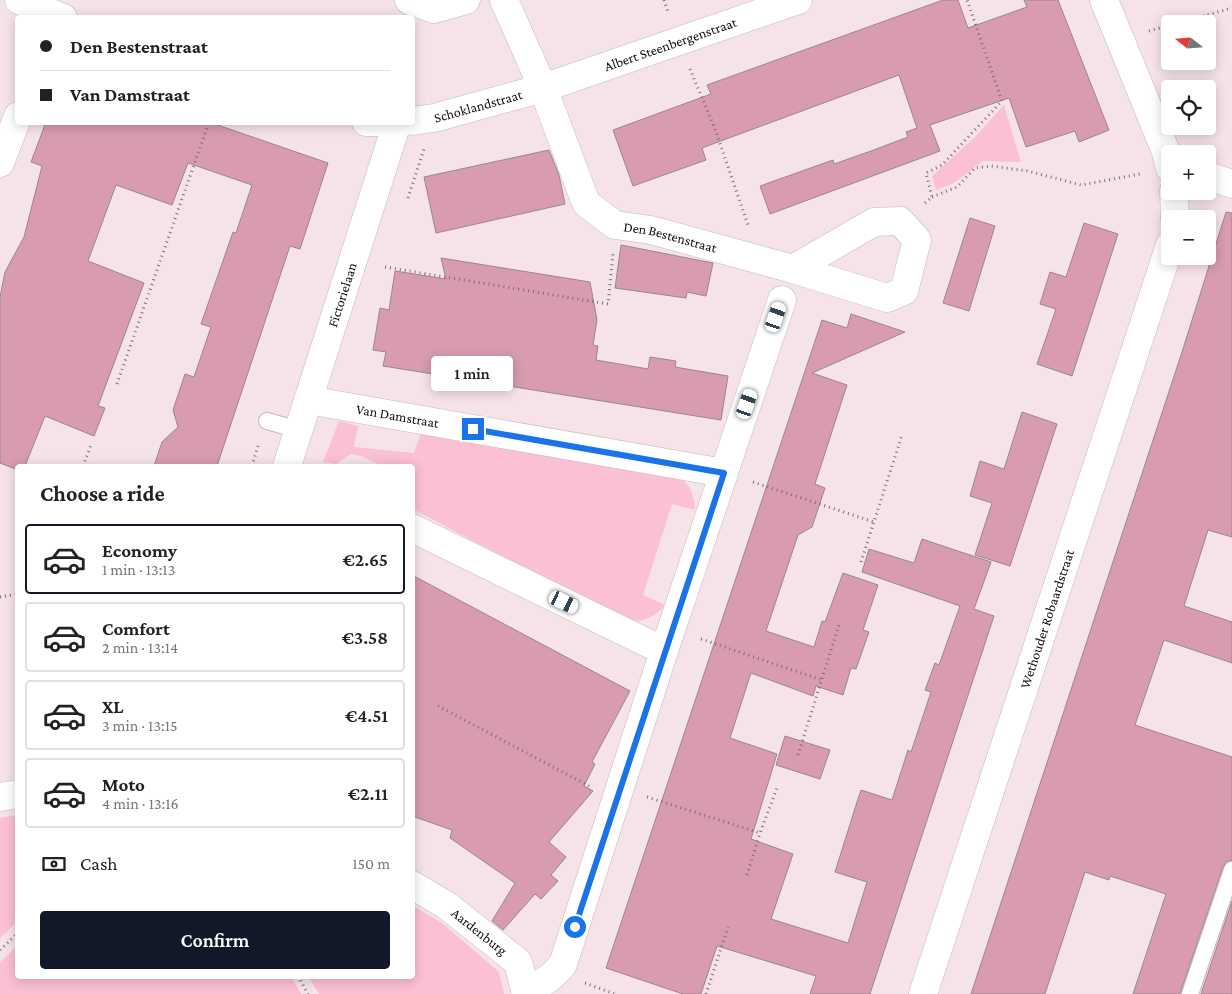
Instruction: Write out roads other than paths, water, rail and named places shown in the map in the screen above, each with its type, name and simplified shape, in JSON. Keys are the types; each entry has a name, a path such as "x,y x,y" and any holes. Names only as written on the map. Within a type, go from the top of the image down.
{"street":[{"path":"19,0 53,15"},
{"path":"409,0 434,9 466,0"},
{"name":"Den Bestenstraat","path":"504,0 543,88 586,203 615,225 651,230 793,269 887,298 904,291 917,240 900,221 874,222 793,269"},
{"name":"Albert Steenbergenstraat","path":"543,88 798,0"},
{"path":"1104,0 1163,145"},
{"name":"Schoklandstraat","path":"415,121 434,118 543,88"},
{"path":"0,163 15,124"},
{"name":"Fictorielaan","path":"288,464 403,125"},
{"path":"1216,179 1232,184"},
{"name":"Wethouder Robaardstraat","path":"923,994 1163,265"},
{"path":"525,992 554,976 563,964 782,300"},
{"name":"Van Damstraat","path":"308,400 724,473"},
{"path":"415,529 668,641"},
{"path":"0,797 15,794"},
{"name":"Aardenburg","path":"415,887 446,904 518,962 525,992"}],"lane":[{"path":"267,421 299,430"},
{"path":"1190,994 1232,870"}]}
